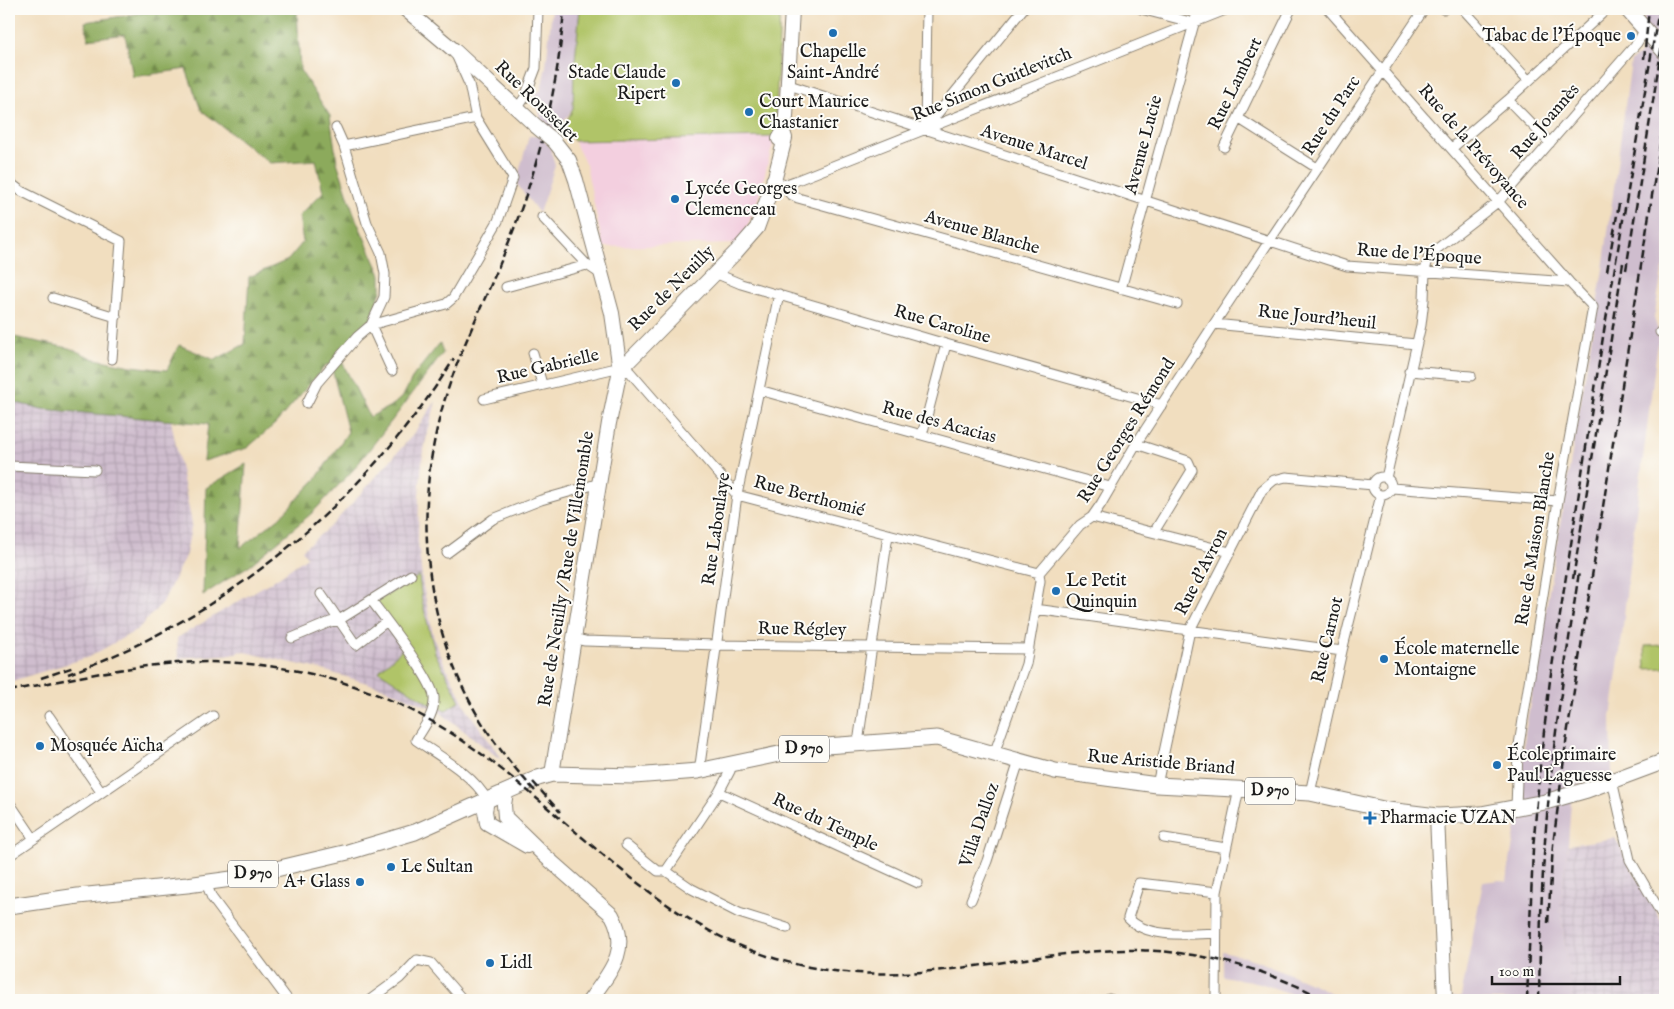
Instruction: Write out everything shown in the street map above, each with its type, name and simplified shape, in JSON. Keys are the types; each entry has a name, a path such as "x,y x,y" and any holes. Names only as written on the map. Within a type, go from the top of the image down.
{"main road":[{"path":"1627,9 1665,52"},
{"name":"Rue Aristide Briand","path":"858,743 937,738 1055,771 1157,785 1310,793 1388,810 1437,816 1481,814 1571,795 1665,761"},
{"name":"D 970","path":"9,906 78,896 239,878 348,852 415,832 538,778 552,774 634,776 698,771 812,747 858,743"}],"street":[{"name":"Rue Rousselet","path":"405,9 554,141 569,160 612,314 620,370"},
{"path":"517,109 525,96 536,68 538,9"},
{"name":"Rue de Neuilly","path":"620,370 736,252 757,228 775,181 780,135 783,132 786,117 792,9"},
{"path":"925,129 927,9"},
{"path":"925,129 1023,9"},
{"path":"1142,9 1194,23"},
{"name":"Avenue Lucie","path":"1121,289 1198,9"},
{"name":"Rue Simon Guitlevitch","path":"775,181 925,129 1228,9"},
{"name":"Rue Lambert","path":"1224,147 1291,9"},
{"name":"Rue de la Prévoyance","path":"1328,9 1569,282 1593,306"},
{"name":"Rue du Parc","path":"1269,242 1382,69 1424,9"},
{"path":"1463,9 1529,81"},
{"path":"1452,148 1508,100 1607,9"},
{"name":"Rue Joannès","path":"1425,271 1429,255 1499,201 1637,43 1645,29"},
{"path":"371,325 446,304 453,298 498,221 513,178 476,118 469,84 454,51"},
{"name":"Avenue Marcel","path":"789,85 1269,242"},
{"path":"1508,100 1550,143"},
{"path":"344,146 476,118"},
{"path":"1238,118 1317,168"},
{"path":"308,403 317,383 357,337 371,325 384,297 385,274 381,253 367,223 344,146 336,128"},
{"name":"Avenue Blanche","path":"775,181 790,194 798,198 1177,304"},
{"path":"9,182 21,191 121,241 112,359"},
{"path":"542,217 587,265 602,275"},
{"name":"Rue de l'Époque","path":"1269,242 1347,266 1569,282"},
{"name":"Rue Georges Rémond","path":"1039,573 1080,526 1092,517 1136,444 1269,242"},
{"path":"506,287 587,265"},
{"path":"1386,478 1416,344 1424,300 1425,271"},
{"name":"Rue Caroline","path":"715,273 741,284 946,344 1162,404"},
{"name":"Rue Laboulaye","path":"698,771 737,495 779,294"},
{"path":"53,298 116,316"},
{"name":"Rue de Maison Blanche","path":"1516,808 1518,751 1558,501 1593,306"},
{"name":"Rue Jourd'heuil","path":"1214,324 1416,344"},
{"path":"371,325 392,371"},
{"path":"922,435 946,344"},
{"path":"533,353 542,384"},
{"name":"Rue Gabrielle","path":"484,399 612,369 620,370"},
{"name":"Rue de Neuilly / Rue de Villemomble","path":"552,774 609,423 620,370"},
{"name":"Rue Berthomié","path":"620,370 630,372 737,495 1039,573"},
{"path":"1410,370 1471,376"},
{"name":"Rue des Acacias","path":"758,390 1110,487"},
{"path":"1136,444 1188,461 1192,470 1154,532"},
{"path":"9,466 94,470"},
{"name":"Rue d'Avron","path":"1157,785 1190,630 1262,490 1274,480 1286,477 1373,485"},
{"path":"1392,488 1391,482 1386,478 1378,478 1373,485 1374,490 1381,495 1386,494 1392,488 1558,501"},
{"path":"447,553 493,519 541,500 600,483"},
{"name":"Rue Carnot","path":"1310,793 1342,651 1381,495"},
{"path":"1092,517 1230,552"},
{"path":"858,743 888,534"},
{"path":"994,754 1026,664 1040,581 1039,573"},
{"path":"292,638 339,620 411,575"},
{"path":"321,594 356,645 387,621"},
{"path":"371,600 428,680 434,696 433,710 416,740 460,770 484,793 487,800 505,818 612,915 618,927 621,942 618,958 594,999"},
{"path":"1036,609 1342,651"},
{"name":"Rue Régley","path":"575,639 717,645 1029,649"},
{"path":"49,716 101,792"},
{"path":"9,856 213,716"},
{"name":"Villa Dalloz","path":"971,900 987,861 1019,761"},
{"path":"666,871 719,792 730,771 731,765"},
{"path":"1612,780 1630,860 1665,920"},
{"path":"1216,1000 1217,892 1239,789"},
{"path":"505,818 506,792"},
{"name":"Rue du Temple","path":"719,792 918,883"},
{"path":"487,800 485,811 487,823"},
{"path":"9,802 34,839"},
{"path":"461,812 487,823 545,856"},
{"path":"1437,816 1445,1000"},
{"path":"1164,838 1226,848"},
{"path":"626,845 658,871 666,871 692,889 739,913 786,928"},
{"path":"206,882 212,898 288,1000"},
{"path":"1216,932 1165,933 1132,923 1128,918 1139,883 1217,892"},
{"path":"370,1000 400,978 418,960 431,963 463,1000"}],"shaded area":[{"path":"552,9 581,9 574,70 573,109 553,134 542,125 538,106 533,101 536,94 541,90 546,66"},
{"path":"1637,9 1665,9 1665,255 1654,318 1659,334 1611,717 1612,773 1572,787 1568,845 1560,906 1572,1000 1452,1000 1452,997 1461,997 1483,882 1500,880 1506,882 1521,799 1525,733 1603,269 1631,61 1641,54 1644,17"},
{"path":"529,136 539,136 550,146 555,166 539,213 516,183"},
{"name":"Lycée Georges Clemenceau","path":"775,137 756,206 743,236 735,244 603,247 586,165 574,141"},
{"path":"9,401 42,409 171,421 192,523 186,554 163,602 137,630 89,657 9,682"},
{"path":"436,401 423,452 419,495 418,541 423,586 434,639 445,665 468,711 504,762 437,710 384,688 319,669 240,651 236,654 178,658 177,638 279,577 307,557 302,550 333,524 374,479 411,437"},
{"path":"1615,838 1665,927 1665,1000 1572,1000 1560,906 1568,845"},
{"path":"1223,951 1255,960 1285,972 1345,1000 1303,1000 1260,983 1223,976"}],"green space":[{"path":"167,9 297,9 300,70 330,116 337,162 355,217 381,275 381,291 371,319 337,352 370,417 394,404 403,396 414,375 440,343 443,353 354,469 312,513 250,565 203,595 206,488 246,464 240,548 279,518 316,479 348,432 333,373 327,364 275,424 247,448 204,461 208,424 42,409 9,401 9,336 69,348 95,359 167,370 179,345 215,360 245,344 249,277 288,260 303,242 299,216 323,192 316,160 270,163 201,110 186,69 133,77 125,34 88,39 85,22"},
{"name":"Stade Claude Ripert","path":"580,9 780,9 775,137 574,141 563,128 573,109 574,70"},
{"path":"419,576 422,601 435,653 460,701 446,710 428,703 379,671 407,645 375,602"},
{"path":"1665,645 1665,668 1646,669 1645,646"}],"railway":[{"path":"535,791 488,732 466,695 449,655 437,614 430,572 427,529 428,486 434,444 450,382 508,244 529,187 552,99 564,9"},
{"path":"1644,59 1649,9"},
{"path":"1527,1000 1533,849 1550,680 1603,337 1659,9"},
{"path":"1626,270 1665,26"},
{"path":"1548,923 1553,845 1567,735 1665,113"},
{"path":"1607,271 1619,204"},
{"path":"1573,579 1623,263"},
{"path":"68,674 127,650 183,620 236,587 287,548 334,506 378,460 418,411 454,359"},
{"path":"1539,1000 1542,898 1552,767 1579,572"},
{"path":"9,691 93,674 135,668 178,663 213,662 281,668 349,684 413,711 462,740 515,780 635,881 687,918 715,934 744,947 809,967 851,973 892,973 932,971 1094,951 1160,951 1209,958 1234,964 1281,979 1326,1000"},
{"path":"41,678 74,667"},
{"path":"533,782 560,812"}],"place":[{"name":"Chapelle Saint-André","path":"833,33"},
{"name":"Tabac de l'Époque","path":"1631,36"},
{"name":"Stade Claude Ripert","path":"676,83"},
{"name":"Court Maurice Chastanier","path":"749,112"},
{"name":"Lycée Georges Clemenceau","path":"675,199"},
{"name":"Le Petit Quinquin","path":"1056,591"},
{"name":"École maternelle Montaigne","path":"1384,659"},
{"name":"Mosquée Aïcha","path":"40,746"},
{"name":"École primaire Paul Laguesse","path":"1497,765"},
{"name":"Pharmacie UZAN","path":"1370,818"},
{"name":"Le Sultan","path":"391,867"},
{"name":"A+ Glass","path":"360,882"},
{"name":"Lidl","path":"490,963"}]}
